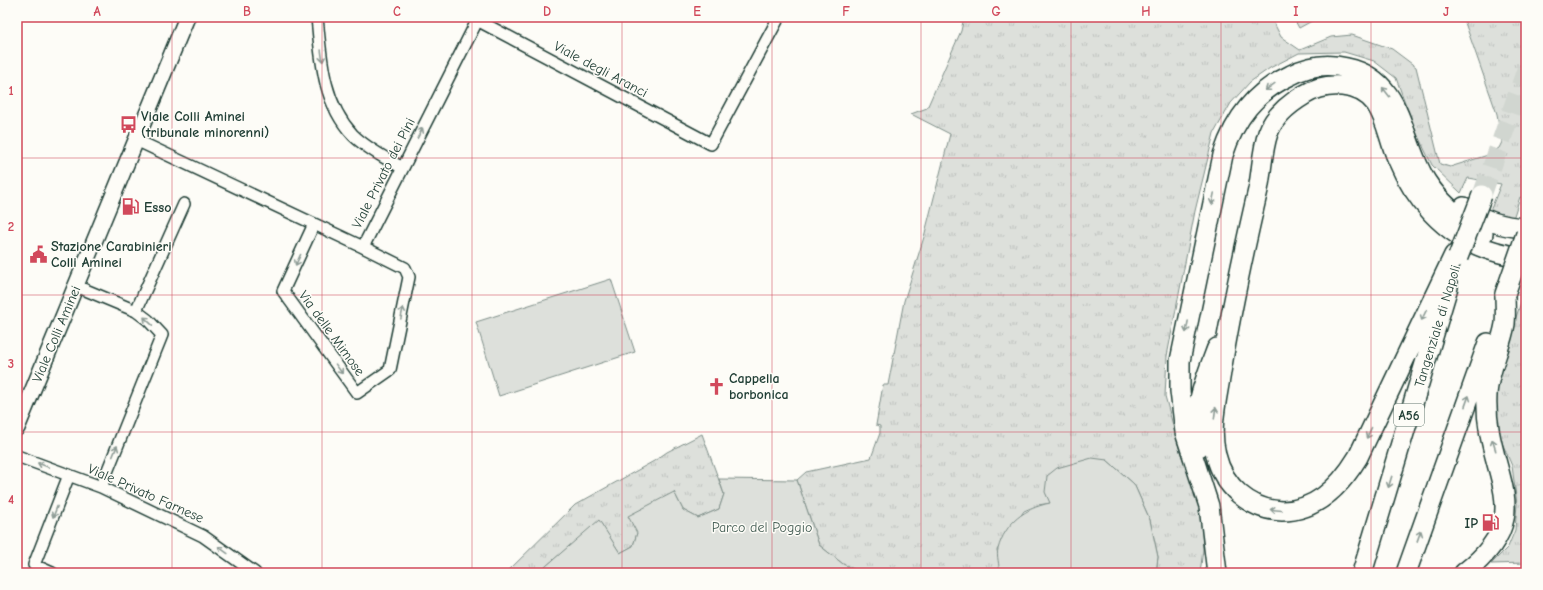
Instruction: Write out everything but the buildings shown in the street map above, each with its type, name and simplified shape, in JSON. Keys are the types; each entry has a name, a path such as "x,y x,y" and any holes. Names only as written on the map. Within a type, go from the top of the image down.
{"highway":[{"path":"1217,573 1212,523 1204,490 1185,432 1180,391 1180,361 1219,174 1227,144 1234,128 1246,108 1271,86 1300,70 1326,65 1356,69 1377,82 1392,100 1398,111 1419,168 1426,182 1445,205 1482,234 1526,255"},
{"path":"1482,195 1470,222 1456,256 1358,457 1348,472 1328,493 1305,507 1293,510 1267,509 1244,499 1228,482 1218,465 1215,453 1214,426 1232,307 1262,173 1268,132 1274,121 1294,101 1306,93 1330,86 1355,88 1370,97 1376,104 1382,116 1397,158 1408,181 1426,207 1449,230 1472,243 1502,254 1516,257 1526,255"},
{"path":"1403,127 1433,176 1461,205 1487,221 1502,226 1526,228"},
{"path":"1406,573 1526,234"},
{"name":"Tangenziale di Napoli","path":"1362,573 1456,256"},
{"path":"1464,573 1494,550 1508,532 1511,522 1511,501 1492,438 1487,410 1488,383 1504,324 1505,294"},
{"path":"1228,573 1218,507 1200,449 1197,421 1199,396 1232,307"},
{"path":"1390,434 1425,364"},
{"path":"1210,573 1212,523"}],"main road":[{"name":"Viale Colli Aminei","path":"17,428 186,17"}],"street":[{"path":"317,17 326,88 336,115 354,136 376,153 402,168"},
{"name":"Viale degli Aranci","path":"478,19 712,144 779,17"},
{"name":"Viale Privato dei Pini","path":"136,140 363,247 478,19"},
{"path":"136,311 184,204"},
{"name":"Via delle Mimose","path":"314,224 283,292 356,393 390,370 409,277 405,268 363,247"},
{"path":"76,286 136,311 148,320 162,335 100,487"},
{"name":"Viale Privato Farnese","path":"17,456 100,487 203,536 255,573"},
{"path":"52,573 34,565 69,475"}],"green space":[{"path":"964,17 1271,17 1281,37 1300,50 1331,37 1352,35 1392,49 1416,67 1440,164 1450,167 1488,155 1499,148 1502,142 1497,114 1463,17 1526,17 1526,199 1520,197 1512,222 1488,216 1501,184 1468,178 1461,193 1432,165 1415,130 1396,78 1374,61 1344,52 1299,53 1270,68 1250,82 1231,103 1214,133 1195,211 1167,356 1165,396 1180,451 1201,510 1203,550 1200,573 1156,573 1158,557 1150,520 1134,484 1107,460 1051,503 1038,505 1024,511 997,550 1000,564 999,573 871,573 855,570 843,564 819,545 797,480 806,472 871,458 880,433 880,426 876,425 883,385 888,385 904,301 924,237 950,134 911,114 927,108 961,31"},
{"path":"1293,17 1319,17 1299,28"},
{"path":"611,279 635,352 499,396 476,322"},
{"path":"1526,287 1526,563 1491,564 1508,547 1515,530 1517,504 1512,466 1494,424 1492,390"},
{"path":"702,434 724,494 719,509 698,518 683,510 674,492 637,533 633,546 620,553 599,521 538,573 506,573 575,505 654,461 667,452"},
{"path":"1092,458 1107,460 1134,484 1150,520 1158,557 1156,573 999,573 998,549 1001,540 1011,524 1024,513 1041,505 1050,503 1045,492 1047,476 1057,468"},
{"name":"Parco del Poggio","path":"719,479 797,480 819,545 843,564 855,570 871,573 538,573 599,520 620,553 633,546 637,533 628,516 674,492 683,510 698,518 719,509 724,494"}],"tunnel":[{"path":"1482,195 1526,70"}],"place":[{"name":"Viale Colli Aminei (tribunale minorenni)","path":"128,124"},
{"name":"Esso","path":"131,207"},
{"name":"Stazione Carabinieri Colli Aminei","path":"38,254"},
{"name":"Cappella borbonica","path":"716,386"},
{"name":"IP","path":"1491,523"}]}
